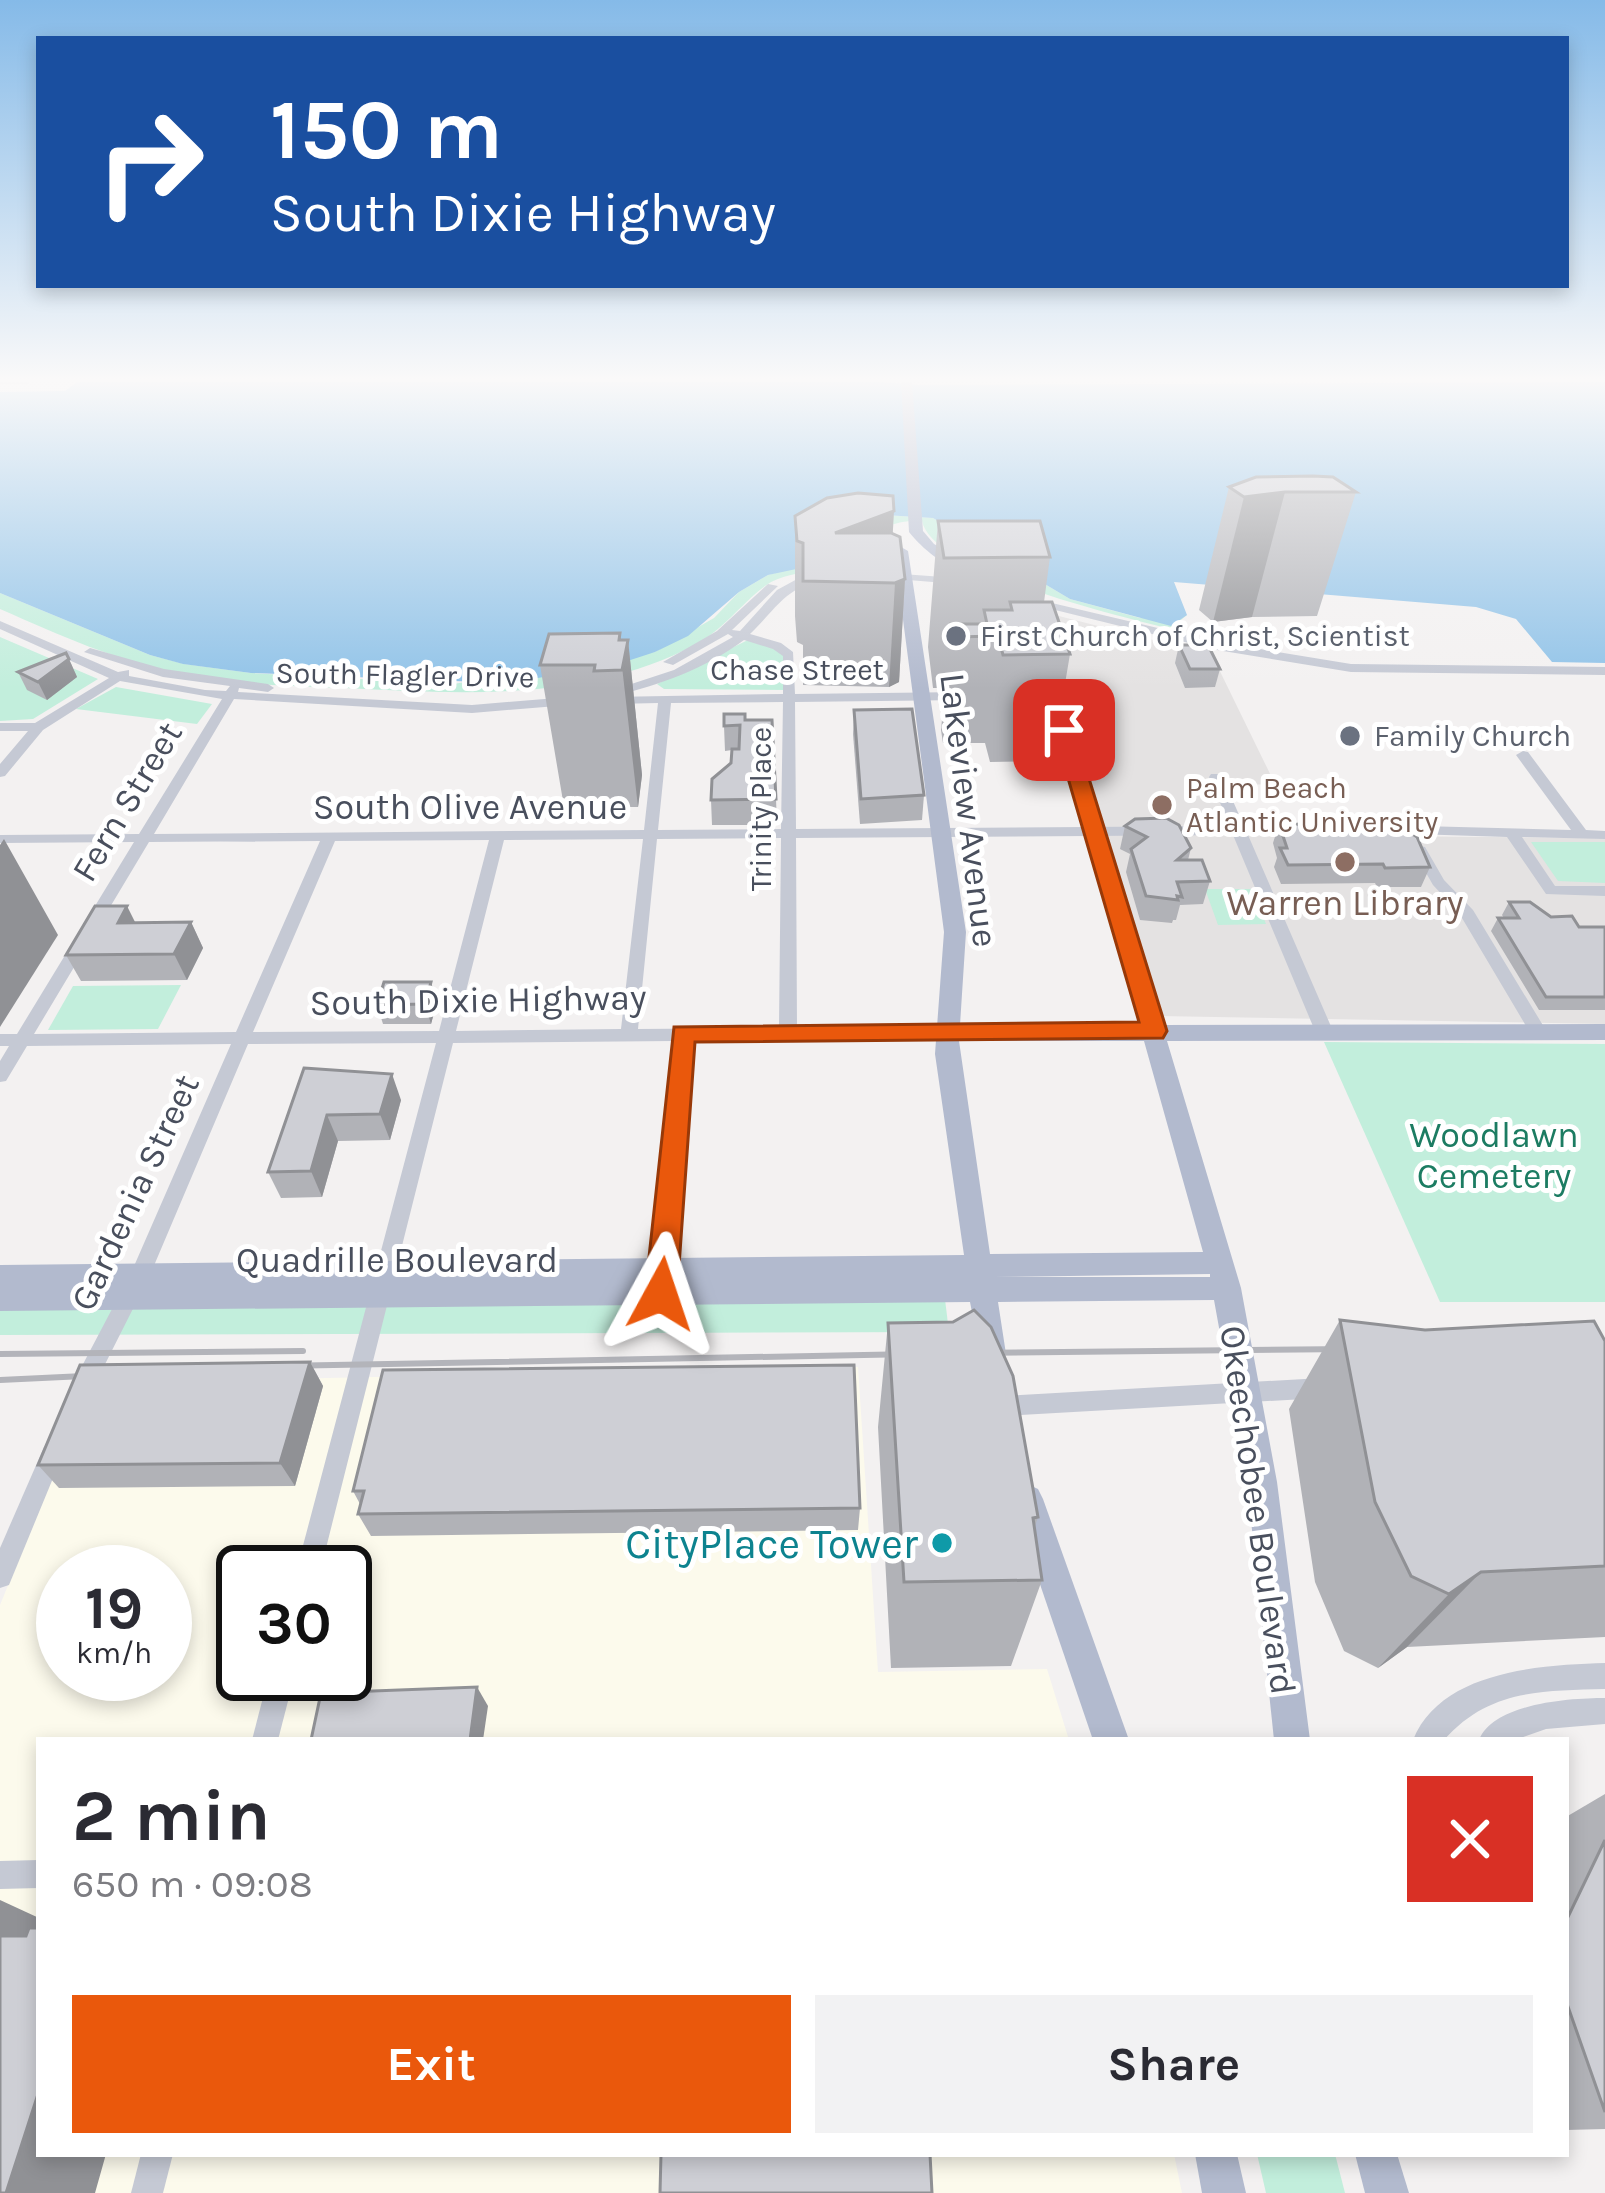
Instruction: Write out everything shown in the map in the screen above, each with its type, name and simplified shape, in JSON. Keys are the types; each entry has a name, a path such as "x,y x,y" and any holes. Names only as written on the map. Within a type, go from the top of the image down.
{"main road":[{"path":"905,484 910,527 934,551 977,578"},
{"path":"909,484 910,527"},
{"name":"Lakeview Avenue","path":"910,527 907,573 919,696 955,932 947,1033 979,1278"},
{"path":"1023,594 1033,628"},
{"name":"Okeechobee Boulevard","path":"1047,672 1049,695 1094,830 1224,1276 1248,1389 1295,1736"},
{"name":"South Dixie Highway","path":"947,1033 1605,1032"},
{"name":"Quadrille Boulevard","path":"0,1276 135,1285 1224,1276"},
{"path":"979,1278 1006,1416"},
{"name":"Quadrille Boulevard","path":"0,1299 135,1285"},
{"path":"1019,1470 1066,1621 1110,1737"},
{"path":"1217,2157 1224,2193"},
{"path":"1377,2157 1387,2193"}],"street":[{"name":"South Flagler Drive","path":"2,619 118,676 232,691 472,709 584,694 614,696 707,658 742,636 781,589 839,574 808,573 778,582 725,631 680,658 584,694"},
{"path":"867,573 977,578"},
{"path":"1023,594 1068,610 1216,646 1351,668 1605,671"},
{"name":"South Flagler Drive","path":"2,619 136,667 232,691"},
{"name":"Trinity Place","path":"725,631 787,652 788,1032"},
{"path":"0,773 38,727 136,667"},
{"path":"614,696 620,677"},
{"name":"Chase Street","path":"652,680 658,693 685,697"},
{"name":"Fern Street","path":"0,1076 232,691"},
{"name":"Chase Street","path":"584,694 665,699 984,695"},
{"path":"629,1034 665,699"},
{"path":"0,728 38,727"},
{"path":"1523,755 1582,835"},
{"path":"1216,777 1324,1031"},
{"path":"1411,829 1438,882 1466,910 1538,1032"},
{"path":"1094,830 1323,830"},
{"name":"South Olive Avenue","path":"0,838 1094,830"},
{"path":"1367,830 1605,835"},
{"path":"1511,832 1551,891 1605,891"},
{"path":"315,1545 499,836"},
{"name":"Gardenia Street","path":"0,1576 64,1428 135,1285 329,837"},
{"path":"662,1282 683,1033"},
{"name":"South Dixie Highway","path":"0,1040 947,1033"},
{"path":"1006,1416 1248,1389 1342,1388"},
{"path":"1428,1737 1448,1711 1487,1689 1540,1678 1605,1676"},
{"path":"266,1737 275,1701"},
{"path":"1496,1737 1520,1719 1564,1711 1605,1711"},
{"path":"0,1875 36,1874"},
{"path":"147,2193 157,2157"}],"shaded area":[{"name":"Palm Beach Atlantic University","path":"1043,615 1212,655 1275,784 1216,786 1233,825 1250,835 1605,838 1605,1024 1159,1016"},
{"path":"858,1367 878,1672 1047,1669 1068,1737 36,1737 36,2157 1175,2157 1182,2193 0,2193 0,1605 91,1383"}],"green space":[{"path":"884,515 933,518 1070,599 1140,618 1187,615 1170,629 1031,590 958,558 934,540 922,521 892,525 816,569 771,582 705,639 654,663 611,677 523,690 389,690 201,678 111,655 0,609 0,593 150,655 184,664 251,673 453,684 655,652 714,618 739,592 768,575 793,568"},
{"path":"0,637 98,679 33,719 0,721"},
{"path":"748,640 776,648 784,656 785,690 664,689 657,684"},
{"path":"116,687 212,704 197,724 76,709"},
{"path":"1531,842 1605,842 1605,883 1558,881"},
{"path":"1205,889 1252,889 1266,924 1218,925"},
{"path":"181,985 158,1029 48,1030 73,986"},
{"name":"Woodlawn Cemetery","path":"1324,1042 1605,1044 1605,1302 1440,1302"},
{"path":"942,1275 949,1332 0,1335 0,1307"},
{"path":"1258,2157 1336,2157 1345,2193 1266,2193"}],"water":[{"path":"0,484 1605,484 1605,663 1552,662 1516,619 1476,607 1174,582 1187,615 1171,626 1070,599 933,518 884,515 820,564 768,575 739,592 688,636 655,652 609,667 505,683 251,673 183,664 0,593"}],"building":[{"path":"1344,484 1356,492 1244,497 1229,487"},
{"path":"858,493 893,496 894,511 835,533 900,537 905,579 895,583 803,581 803,543 797,541 795,516 827,498"},
{"path":"938,521 1040,521 1050,557 944,558"},
{"path":"1010,602 1052,602 1070,654 1003,655 998,636 953,637 951,624 987,624 984,610 1012,610"},
{"path":"620,633 619,640 628,640 622,670 540,665 549,634"},
{"path":"1179,645 1208,645 1220,669 1190,669"},
{"path":"66,653 69,659 38,682 18,672"},
{"path":"912,709 924,795 861,799 854,710"},
{"path":"724,714 772,720 776,799 711,800 712,779 731,763 732,749 739,749 740,725 724,726"},
{"path":"1166,818 1179,825 1191,848 1177,860 1202,860 1210,881 1177,882 1182,897 1177,896 1178,900 1146,896 1131,849 1147,837 1125,826 1135,819"},
{"path":"1279,824 1399,825 1417,837 1430,867 1288,865 1280,848 1287,848"},
{"path":"1509,902 1530,902 1551,917 1572,916 1579,927 1605,927 1605,997 1546,997 1498,918 1519,918"},
{"path":"95,906 127,906 118,923 191,922 174,954 66,955"},
{"path":"384,982 431,982 425,1004 377,1005"},
{"path":"304,1068 392,1074 380,1114 327,1115 311,1171 268,1172"},
{"path":"974,1310 991,1327 1013,1376 1038,1517 1033,1518 1042,1580 904,1582 888,1323 953,1322"},
{"path":"1340,1320 1425,1330 1594,1321 1605,1341 1605,1566 1481,1572 1449,1594 1411,1576 1375,1502"},
{"path":"310,1362 280,1463 38,1465 80,1365"},
{"path":"854,1365 860,1508 358,1514 364,1491 353,1491 383,1370"},
{"path":"477,1687 470,1737 312,1737 319,1701 372,1701 372,1691"},
{"path":"1605,1840 1605,2112 1569,2010 1569,1915"},
{"path":"29,1928 36,1928 36,2100 6,2193 0,2193 0,1936 26,1936"},
{"path":"661,2157 930,2157 932,2193 660,2193"}],"railway":[{"path":"969,1353 1353,1349"},
{"path":"0,1354 303,1351"},
{"path":"279,1366 915,1354"},
{"path":"0,1380 105,1375"}],"place":[{"name":"First Church of Christ, Scientist","path":"956,636"},
{"name":"Family Church","path":"1350,736"},
{"name":"Palm Beach Atlantic University","path":"1162,805"},
{"name":"Warren Library","path":"1345,862"},
{"name":"CityPlace Tower","path":"942,1543"}],"route":[{"path":"661,1294 683,1033 1154,1031 1064,730"}]}
